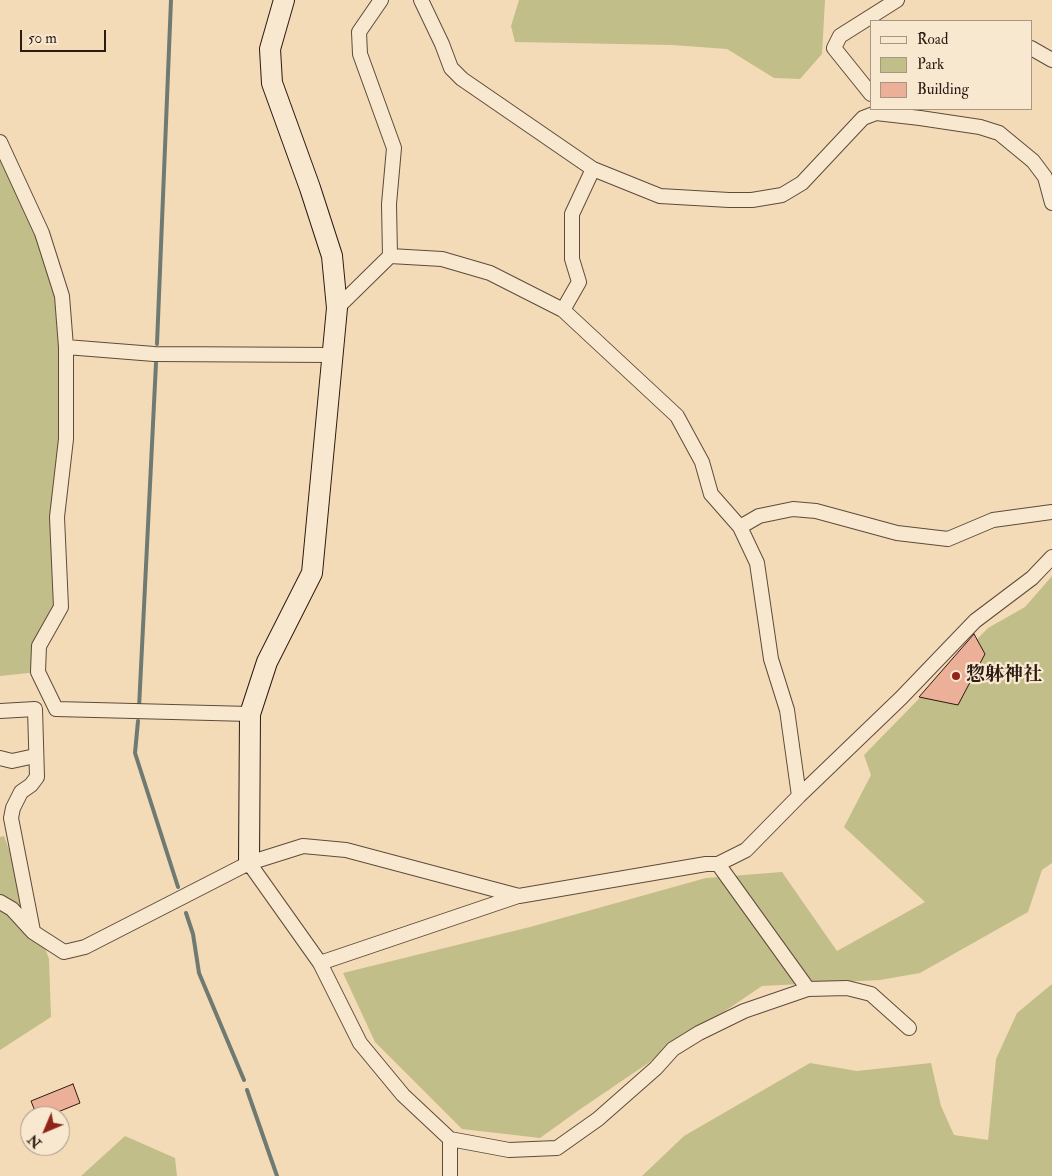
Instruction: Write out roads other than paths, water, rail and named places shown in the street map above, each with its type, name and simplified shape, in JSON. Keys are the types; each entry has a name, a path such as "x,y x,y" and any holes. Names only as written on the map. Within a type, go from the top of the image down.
{"street":[{"path":"284,0 270,49 272,83 332,256 338,308 312,573 267,662 250,714 249,863 320,963 360,1044 403,1095 450,1139 509,1150 557,1148 598,1119 656,1068 673,1050 699,1033 744,1011 808,989 848,988 870,994 909,1028"},
{"path":"338,308 390,256 389,204 394,148 360,54 360,32 381,0"},
{"path":"421,0 451,68 462,79 593,169 660,196 752,200 782,195 802,183 864,118 878,111 980,127 999,133 1037,166 1045,177 1052,203"},
{"path":"870,93 834,48 840,36 898,0"},
{"path":"1032,49 1052,60"},
{"path":"0,142 42,233 62,296 66,346 66,439 57,517 61,607 39,646 38,672 56,709 250,714"},
{"path":"563,310 579,282 572,259 572,214 593,169"},
{"path":"390,256 442,259 490,273 563,310 677,416 702,462 711,494 740,527 757,563 770,659 787,710 799,796"},
{"path":"66,346 154,354 332,355"},
{"path":"740,527 759,516 793,509 816,511 897,532 948,539 992,520 1052,512"},
{"path":"320,963 519,896 706,864 718,864 746,850 901,698 975,621 1032,578 1052,557"},
{"path":"0,711 35,709 36,777 21,792 11,818 33,932"},
{"path":"0,758 12,761 36,756"},
{"path":"0,902 12,909 33,932 64,952 85,947 249,863 302,846 346,850 519,896"},
{"path":"718,864 808,989"},
{"path":"450,1139 450,1176"}],"waterway":[{"path":"157,344 171,0"},
{"path":"139,708 156,363"},
{"path":"138,721 135,753 178,887"},
{"path":"186,913 193,934 199,973 244,1080"},
{"path":"247,1090 277,1176"}],"place":[{"name":"惣躰神社","path":"956,676"}]}
